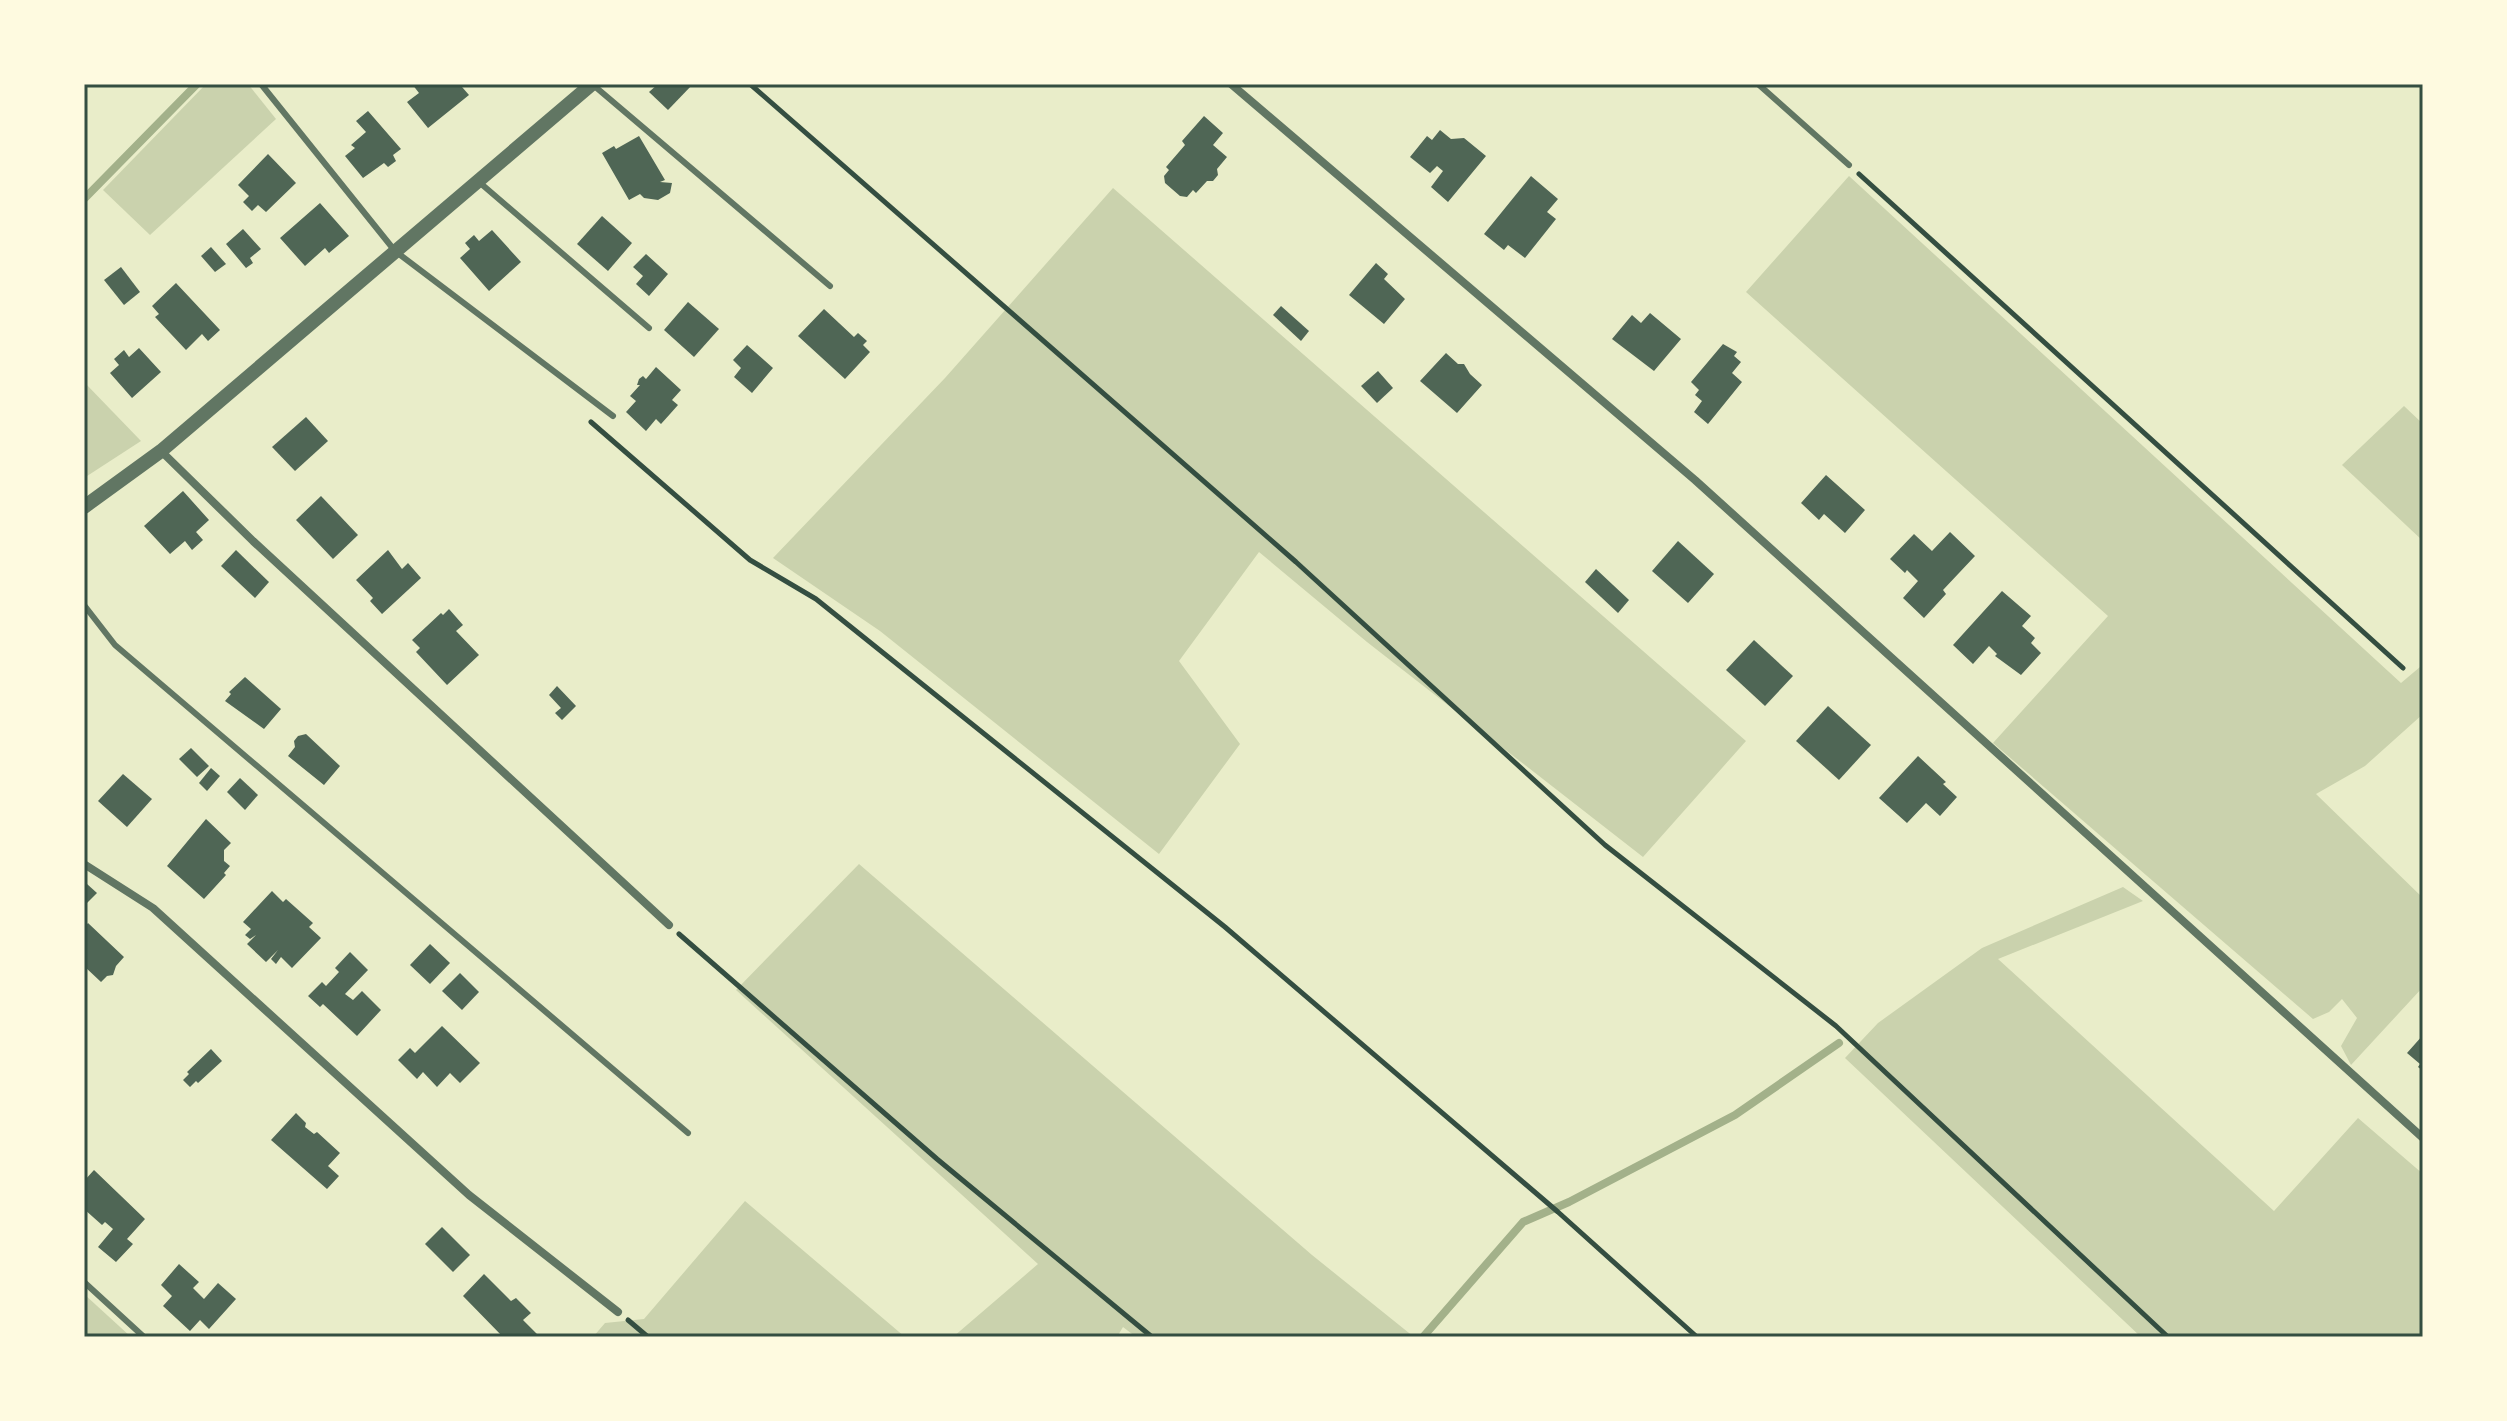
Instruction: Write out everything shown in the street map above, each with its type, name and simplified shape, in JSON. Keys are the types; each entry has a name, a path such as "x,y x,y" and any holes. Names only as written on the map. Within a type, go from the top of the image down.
{"street":[{"path":"84,507 161,451 592,84"},
{"path":"1231,84 1695,480 2423,1138"},
{"path":"161,451 253,541 669,925"},
{"path":"84,864 153,908 469,1195 618,1312"}],"lane":[{"path":"261,84 395,251 613,416"},
{"path":"592,84 830,286"},
{"path":"1758,84 1849,165"},
{"path":"478,181 649,328"},
{"path":"84,605 115,645 688,1133"},
{"path":"84,1282 144,1337"}],"path":[{"path":"750,84 1296,562 1605,845 1836,1026 2168,1337"},
{"path":"1849,165 2403,668"},
{"path":"585,417 750,560 816,599 1225,927 1558,1212 1697,1337"},
{"path":"669,925 937,1159 1152,1337"},
{"path":"618,1312 648,1337"}],"green space":[{"path":"206,84 248,84 276,119 150,235 103,190"},
{"path":"1849,176 2401,683 2423,661 2423,714 2365,766 2316,794 2423,898 2423,987 2351,1065 2341,1046 2357,1018 2342,999 2329,1012 2313,1019 1993,743 2108,616 1746,292"},
{"path":"1113,188 1746,741 1643,857 1367,642 1259,552 1179,661 1240,744 1159,854 880,631 773,558 945,378"},
{"path":"84,382 141,441 84,478"},
{"path":"2404,406 2423,424 2423,541 2342,465"},
{"path":"859,864 1312,1255 1414,1337 1136,1337 1123,1327 1117,1337 953,1337 1038,1264 736,990"},
{"path":"2123,887 2143,901 1998,959 2274,1211 2358,1118 2423,1174 2423,1337 2141,1337 1845,1058 1878,1023 1982,948"},
{"path":"745,1201 905,1337 593,1337 605,1323 644,1319"},
{"path":"84,1294 131,1337 84,1337"}],"building":[{"path":"412,84 467,84 462,87 469,95 428,128 407,102 419,93"},
{"path":"658,84 693,84 668,110 649,92"},
{"path":"368,111 401,149 393,155 396,161 388,167 384,163 363,178 345,156 355,148 351,145 366,132 356,121"},
{"path":"1204,116 1223,133 1213,145 1227,157 1217,169 1218,175 1213,181 1207,181 1196,193 1193,190 1187,197 1180,196 1165,183 1164,176 1169,170 1166,167 1185,145 1182,141"},
{"path":"1440,130 1451,139 1464,138 1486,156 1448,202 1431,187 1443,171 1437,166 1430,173 1410,157 1427,136 1432,140"},
{"path":"639,136 665,180 660,182 672,183 670,193 658,200 644,198 640,194 629,200 602,153"},
{"path":"268,154 296,183 266,212 258,205 252,211 243,202 249,196 238,185"},
{"path":"1531,176 1558,199 1547,212 1556,219 1525,258 1508,245 1504,250 1484,234"},
{"path":"320,203 349,236 329,253 325,248 305,266 280,238"},
{"path":"602,216 632,243 608,271 577,244"},
{"path":"243,229 261,249 250,258 253,263 246,268 226,244"},
{"path":"492,230 521,262 489,291 460,258 470,249 465,243 474,235 479,241"},
{"path":"211,247 226,264 215,272 201,256"},
{"path":"646,254 668,274 649,296 636,284 643,276 633,267"},
{"path":"1376,263 1388,274 1384,279 1405,299 1384,324 1349,295"},
{"path":"121,267 140,292 124,305 104,280"},
{"path":"176,283 220,330 208,341 202,334 186,350 155,317 159,314 152,306"},
{"path":"688,302 719,329 694,357 664,330"},
{"path":"1281,306 1309,331 1301,341 1273,315"},
{"path":"824,309 854,337 858,333 867,341 863,345 870,352 845,379 798,336"},
{"path":"1650,313 1681,339 1654,371 1612,339 1632,315 1641,323"},
{"path":"1723,344 1737,352 1734,356 1741,362 1732,373 1742,382 1708,424 1694,412 1702,401 1695,395 1699,390 1691,382"},
{"path":"747,345 773,368 752,393 734,377 741,368 733,360"},
{"path":"139,348 161,372 132,398 110,373 119,365 114,359 124,350 129,357"},
{"path":"1446,353 1458,364 1464,364 1482,385 1457,413 1420,381"},
{"path":"656,367 681,390 672,400 678,405 661,424 656,419 646,431 626,412 636,401 630,396 640,385 637,385 639,379 643,376 646,379"},
{"path":"1378,371 1393,388 1377,403 1361,386"},
{"path":"306,417 328,441 295,471 272,447"},
{"path":"1826,475 1865,510 1845,533 1824,514 1819,520 1801,503"},
{"path":"183,491 209,520 196,532 203,540 192,550 185,541 170,554 144,526"},
{"path":"321,496 358,535 333,559 296,520"},
{"path":"1950,532 1975,556 1943,590 1946,594 1924,618 1903,598 1918,581 1890,559 1914,534 1932,551"},
{"path":"1678,541 1714,574 1688,603 1652,571"},
{"path":"236,550 269,582 255,598 221,566"},
{"path":"388,550 402,569 408,563 421,578 382,614 370,601 373,598 356,580"},
{"path":"1596,569 1629,600 1618,613 1585,582"},
{"path":"2002,591 2031,616 2022,626 2035,638 2031,643 2041,653 2021,675 1995,656 1997,654 1989,646 1973,664 1953,645"},
{"path":"449,609 463,625 456,631 479,655 447,685 416,652 420,648 412,640"},
{"path":"1754,640 1793,676 1765,706 1726,670"},
{"path":"245,677 281,709 264,729 225,701 231,694 229,692"},
{"path":"557,686 576,706 562,720 555,713 561,708 549,695"},
{"path":"1828,706 1871,745 1839,780 1796,741"},
{"path":"306,734 340,766 324,785 288,756 298,736"},
{"path":"191,748 209,766 197,777 179,759"},
{"path":"1918,756 1957,797 1940,816 1926,803 1907,823 1879,798"},
{"path":"211,768 220,776 207,791 199,783"},
{"path":"123,774 152,799 127,827 98,801"},
{"path":"240,778 258,795 245,810 227,792"},
{"path":"206,819 231,843 224,850 224,861 230,866 224,873 226,875 204,899 167,866"},
{"path":"87,884 97,893 84,906 84,887"},
{"path":"272,891 313,923 309,927 321,938 292,968 281,957 276,964 271,959 278,950 266,962 247,944 256,935 250,939 245,935 251,929 243,922"},
{"path":"88,923 124,957 113,975 101,982 84,966 84,928"},
{"path":"430,944 450,963 430,984 410,965"},
{"path":"350,952 368,970 345,994 353,1000 362,991 381,1010 357,1036 323,1004 320,1007 308,996 322,982 326,986 339,972 335,968"},
{"path":"460,973 479,992 462,1010 442,991"},
{"path":"442,1026 480,1063 460,1083 450,1073 437,1087 423,1072 417,1079 398,1060 410,1048 415,1053"},
{"path":"2423,1035 2423,1071 2418,1067 2420,1064 2407,1053"},
{"path":"211,1049 222,1061 190,1087 183,1080 189,1074 187,1072"},
{"path":"296,1113 306,1123 305,1127 314,1134 317,1132 340,1153 328,1166 339,1176 327,1189 271,1140"},
{"path":"94,1170 145,1219 127,1239 133,1244 116,1262 98,1247 113,1229 105,1222 102,1225 84,1209 84,1181"},
{"path":"442,1227 470,1255 453,1272 425,1244"},
{"path":"179,1264 199,1282 193,1288 204,1299 218,1283 236,1299 209,1329 200,1320 190,1331 163,1306 172,1296 161,1285"},
{"path":"484,1274 511,1301 516,1298 531,1313 523,1320 537,1334 534,1337 503,1337 463,1296"}],"waterway":[{"path":"84,199 197,84"},
{"path":"1423,1337 1523,1222 1569,1202 1735,1115 1839,1043"}]}
